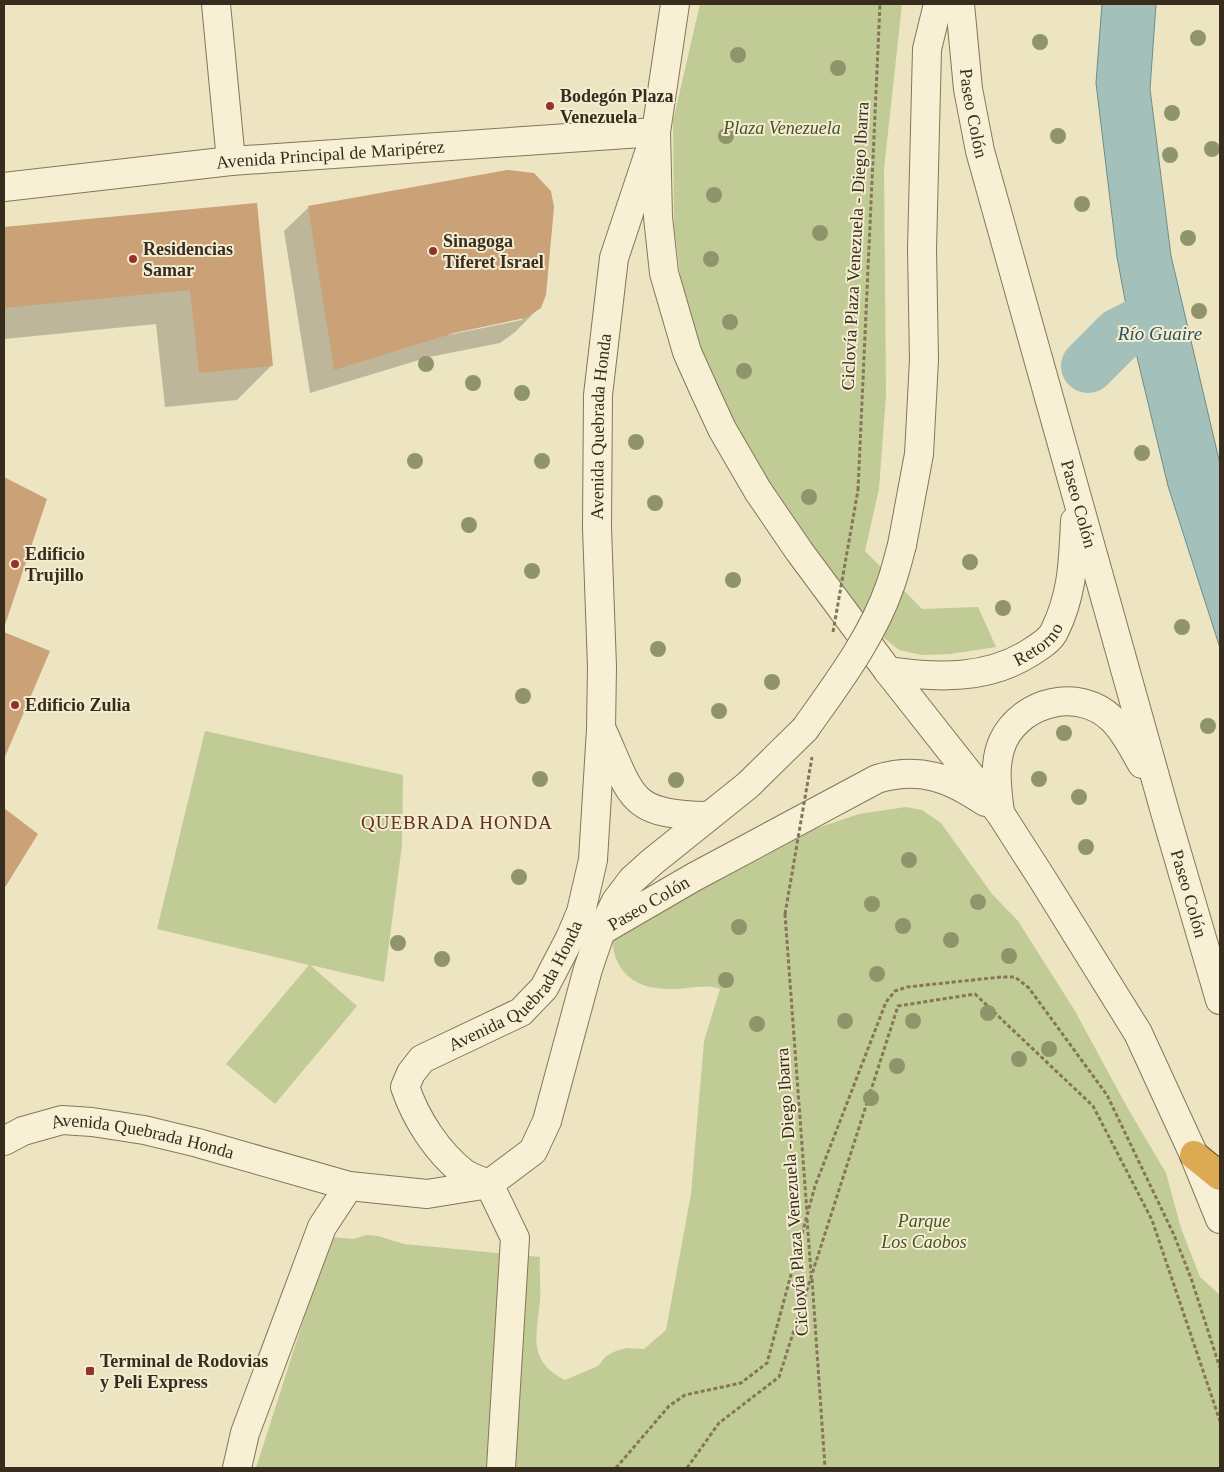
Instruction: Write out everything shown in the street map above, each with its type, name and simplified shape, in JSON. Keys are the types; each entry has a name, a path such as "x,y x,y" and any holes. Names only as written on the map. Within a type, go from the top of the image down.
{"highway":[{"path":"1194,1155 1220,1176"}],"street":[{"path":"216,4 231,161"},
{"name":"Paseo Colón","path":"675,4 656,132 658,216 664,272 687,352 722,429 758,491 888,671 1000,813 1138,1033 1194,1155 1220,1219"},
{"name":"Paseo Colón","path":"601,931 616,901 632,880 708,816 748,786 805,729 838,682 869,629 890,587 902,545 919,454 924,360 922,250 927,48 938,4"},
{"name":"Paseo Colón","path":"960,4 968,89 980,151 1076,499 1220,1000"},
{"name":"Avenida Principal de Maripérez","path":"4,186 231,161 656,132"},
{"name":"Avenida Quebrada Honda","path":"489,1184 465,1174 429,1134 410,1101 405,1087 411,1073 422,1059 521,1012 548,981 580,912 593,860 601,728 602,667 597,528 598,395 614,258 656,132"},
{"name":"Retorno","path":"888,671 926,676 988,671 1015,662 1053,634 1072,583 1076,499"},
{"path":"1000,813 997,760 1003,742 1013,724 1038,706 1062,700 1090,705 1112,719 1127,738 1146,770 1165,812"},
{"name":"Avenida Quebrada Honda","path":"601,728 629,789 640,803 656,811 675,815 708,816"},
{"name":"Paseo Colón","path":"601,931 703,872 877,779 896,773 916,772 939,778 970,792 1000,813"},
{"name":"Avenida Quebrada Honda","path":"4,1141 23,1131 62,1120 92,1122 144,1130 198,1143 349,1186 427,1194 489,1184 533,1152 547,1121 556,1092 571,1027 601,931"},
{"path":"489,1184 515,1238 501,1468"},
{"path":"238,1468 245,1433 322,1227 349,1186"}],"path":[{"name":"Ciclovía Plaza Venezuela - Diego Ibarra","path":"858,490 880,4"},
{"name":"Ciclovía Plaza Venezuela - Diego Ibarra","path":"785,914 826,1468"},
{"path":"616,1468 669,1406 685,1395 741,1383 767,1363 815,1186 886,1002 895,991 907,987 970,979 1015,977 1029,988 1106,1095 1174,1235 1191,1278 1220,1368"},
{"path":"687,1468 719,1423 780,1377 898,1006 975,994 1093,1106 1152,1220 1220,1421"}],"green space":[{"name":"Plaza Venezuela","path":"700,4 902,4 884,169 886,395 879,489 865,551 922,609 978,607 996,647 950,654 922,655 899,650 873,629 810,547 747,453 696,347 683,299 674,225 673,121"},
{"path":"205,731 403,775 402,845 384,982 310,965 357,1006 275,1104 226,1064 309,965 157,929"},
{"name":"Parque Los Caobos","path":"906,807 922,810 941,823 992,894 1018,921 1075,1011 1127,1107 1166,1173 1181,1228 1200,1277 1220,1295 1220,1468 256,1468 330,1237 354,1239 366,1235 378,1236 404,1244 540,1257 540,1294 536,1334 539,1355 552,1372 565,1380 598,1366 606,1356 616,1351 627,1348 644,1349 666,1330 691,1194 704,1041 720,989 714,987 658,988 637,982 629,977 618,962 612,940 700,888 805,832 859,814"}],"water":[{"name":"Río Guaire","path":"1102,4 1156,4 1150,89 1171,256 1220,464 1220,648 1168,486 1131,332 1117,257 1096,83"}],"building":[{"name":"Sinagoga Tiferet Israel","path":"507,170 534,173 551,191 554,207 546,295 541,308 525,318 454,333 334,370 308,206"},
{"name":"Residencias Samar","path":"257,203 273,366 199,373 190,290 4,308 4,227"},
{"name":"Edificio Trujillo","path":"4,477 47,499 4,628"},
{"name":"Edificio Zulia","path":"4,632 50,651 4,759"},
{"path":"4,808 38,834 4,889"}],"waterway":[{"path":"1088,366 1119,335 1137,326"}],"place":[{"name":"Bodegón Plaza Venezuela","path":"550,106"},
{"name":"Sinagoga Tiferet Israel","path":"433,251"},
{"name":"Residencias Samar","path":"133,259"},
{"name":"Edificio Trujillo","path":"15,564"},
{"name":"Edificio Zulia","path":"15,705"},
{"name":"Terminal de Rodovias y Peli Express","path":"90,1371"}],"district":[{"name":"QUEBRADA HONDA","path":"457,822"}]}
